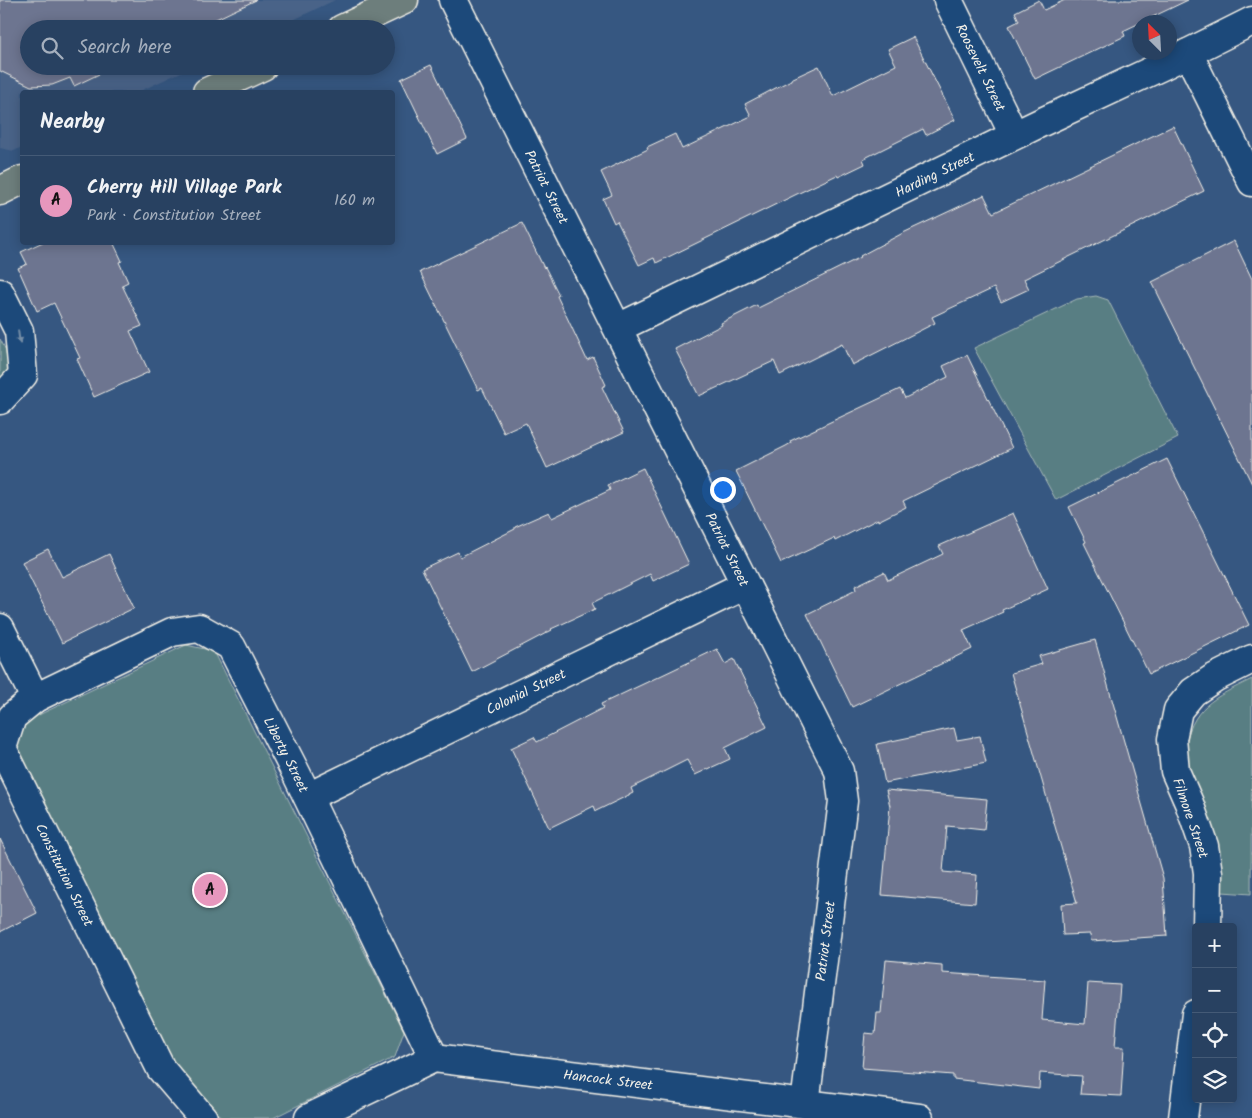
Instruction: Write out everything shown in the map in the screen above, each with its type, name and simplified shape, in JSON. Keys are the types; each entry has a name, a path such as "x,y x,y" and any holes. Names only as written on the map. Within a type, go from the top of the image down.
{"main road":[{"path":"361,20 404,0"},
{"path":"211,90 243,75"},
{"path":"0,191 20,181"}],"street":[{"name":"Patriot Street","path":"453,0 840,771 843,801 805,1104"},
{"name":"Roosevelt Street","path":"948,0 1014,135"},
{"name":"Harding Street","path":"618,328 1252,21"},
{"path":"1188,53 1252,182"},
{"path":"0,293 19,331 23,375 0,400"},
{"name":"Colonial Street","path":"308,797 745,585"},
{"path":"0,628 34,698"},
{"name":"Liberty Street","path":"34,698 172,632 200,628 230,646 308,797 434,1058"},
{"name":"Filmore Street","path":"1207,923 1208,872 1204,846 1189,803 1175,771 1172,739 1178,710 1193,692 1214,678 1252,659"},
{"name":"Constitution Street","path":"34,698 12,717 2,748 161,1069 204,1118"},
{"path":"1183,1118 1192,1046"},
{"path":"309,1118 434,1058"},
{"name":"Hancock Street","path":"434,1058 919,1118"}],"shaded area":[{"path":"0,0 335,0 293,20 20,20 20,75 175,75 142,90 20,90 20,148 14,151 0,148"}],"green space":[{"path":"1096,296 1108,300 1178,438 1056,500 974,348 1077,299"},
{"path":"0,339 10,362 8,372 0,386"},
{"path":"186,645 214,651 404,1031 395,1057 273,1118 222,1118 173,1063 16,750 24,722"},
{"path":"1252,679 1251,894 1222,892 1220,864 1184,753 1192,724 1206,706 1226,692"}],"building":[{"path":"0,0 256,0 214,20 20,20 20,75 97,75 74,86 70,78 52,85 31,86 0,71"},
{"path":"1039,0 1044,10 1065,0 1188,0 1157,15 1132,15 1132,27 1123,31 1125,36 1035,79 1009,26 1019,21 1015,12"},
{"path":"913,37 955,120 926,135 923,129 863,159 865,164 799,193 656,263 654,258 639,265 617,221 614,223 603,199 612,195 601,172 675,134 682,149 751,116 745,104 819,66 833,96 896,65 888,49"},
{"path":"431,65 467,139 437,154 401,79"},
{"path":"1173,126 1204,191 1024,279 1029,289 1001,302 994,288 932,317 935,323 852,365 842,344 780,375 774,361 699,396 675,349 757,305 758,308 861,257 903,233 984,195 993,213"},
{"path":"522,223 559,295 557,296 587,360 593,357 606,385 602,387 624,432 547,468 526,423 504,433 482,388 478,390 420,272"},
{"path":"1234,241 1252,279 1252,484 1152,282"},
{"path":"36,245 114,245 122,261 119,262 128,282 122,285 142,326 130,331 149,372 94,397 77,359 80,358 54,303 37,311 18,268 27,264 21,252"},
{"path":"967,355 1012,448 903,501 906,507 878,521 878,519 835,541 834,538 781,563 736,471 786,446 791,443 790,441 900,389 905,398 948,377 943,366"},
{"path":"1167,459 1249,625 1149,674 1084,543 1086,542 1069,507"},
{"path":"643,468 689,564 653,581 650,574 592,603 595,609 551,629 472,672 422,569 458,552 460,557 515,529 515,527 549,512 552,518 610,490 608,485"},
{"path":"1013,513 1048,589 963,630 972,649 852,707 807,614 856,590 855,586 884,572 888,580 943,554 939,546"},
{"path":"48,549 62,577 109,554 134,608 62,643 22,562"},
{"path":"1095,640 1163,878 1167,936 1091,941 1090,934 1063,935 1061,904 1077,903 1011,673 1042,664 1039,656"},
{"path":"717,649 725,664 734,659 767,727 725,748 730,759 695,775 687,760 631,788 633,793 596,811 594,806 549,828 511,748 534,737 537,742 603,708 601,704"},
{"path":"954,728 957,740 980,736 986,763 885,783 877,744"},
{"path":"886,790 987,799 984,830 947,826 943,872 977,875 975,903 882,895 890,806"},
{"path":"0,839 37,913 0,932"},
{"path":"886,960 942,965 942,973 1045,980 1042,1020 1085,1024 1088,983 1120,985 1115,1047 1124,1047 1121,1096 1080,1094 1082,1076 1040,1073 1039,1089 953,1079 953,1075 862,1068 865,1033 875,1034 877,1013 881,1013"}],"place":[{"name":"Cherry Hill Village Park","path":"210,890"}]}
